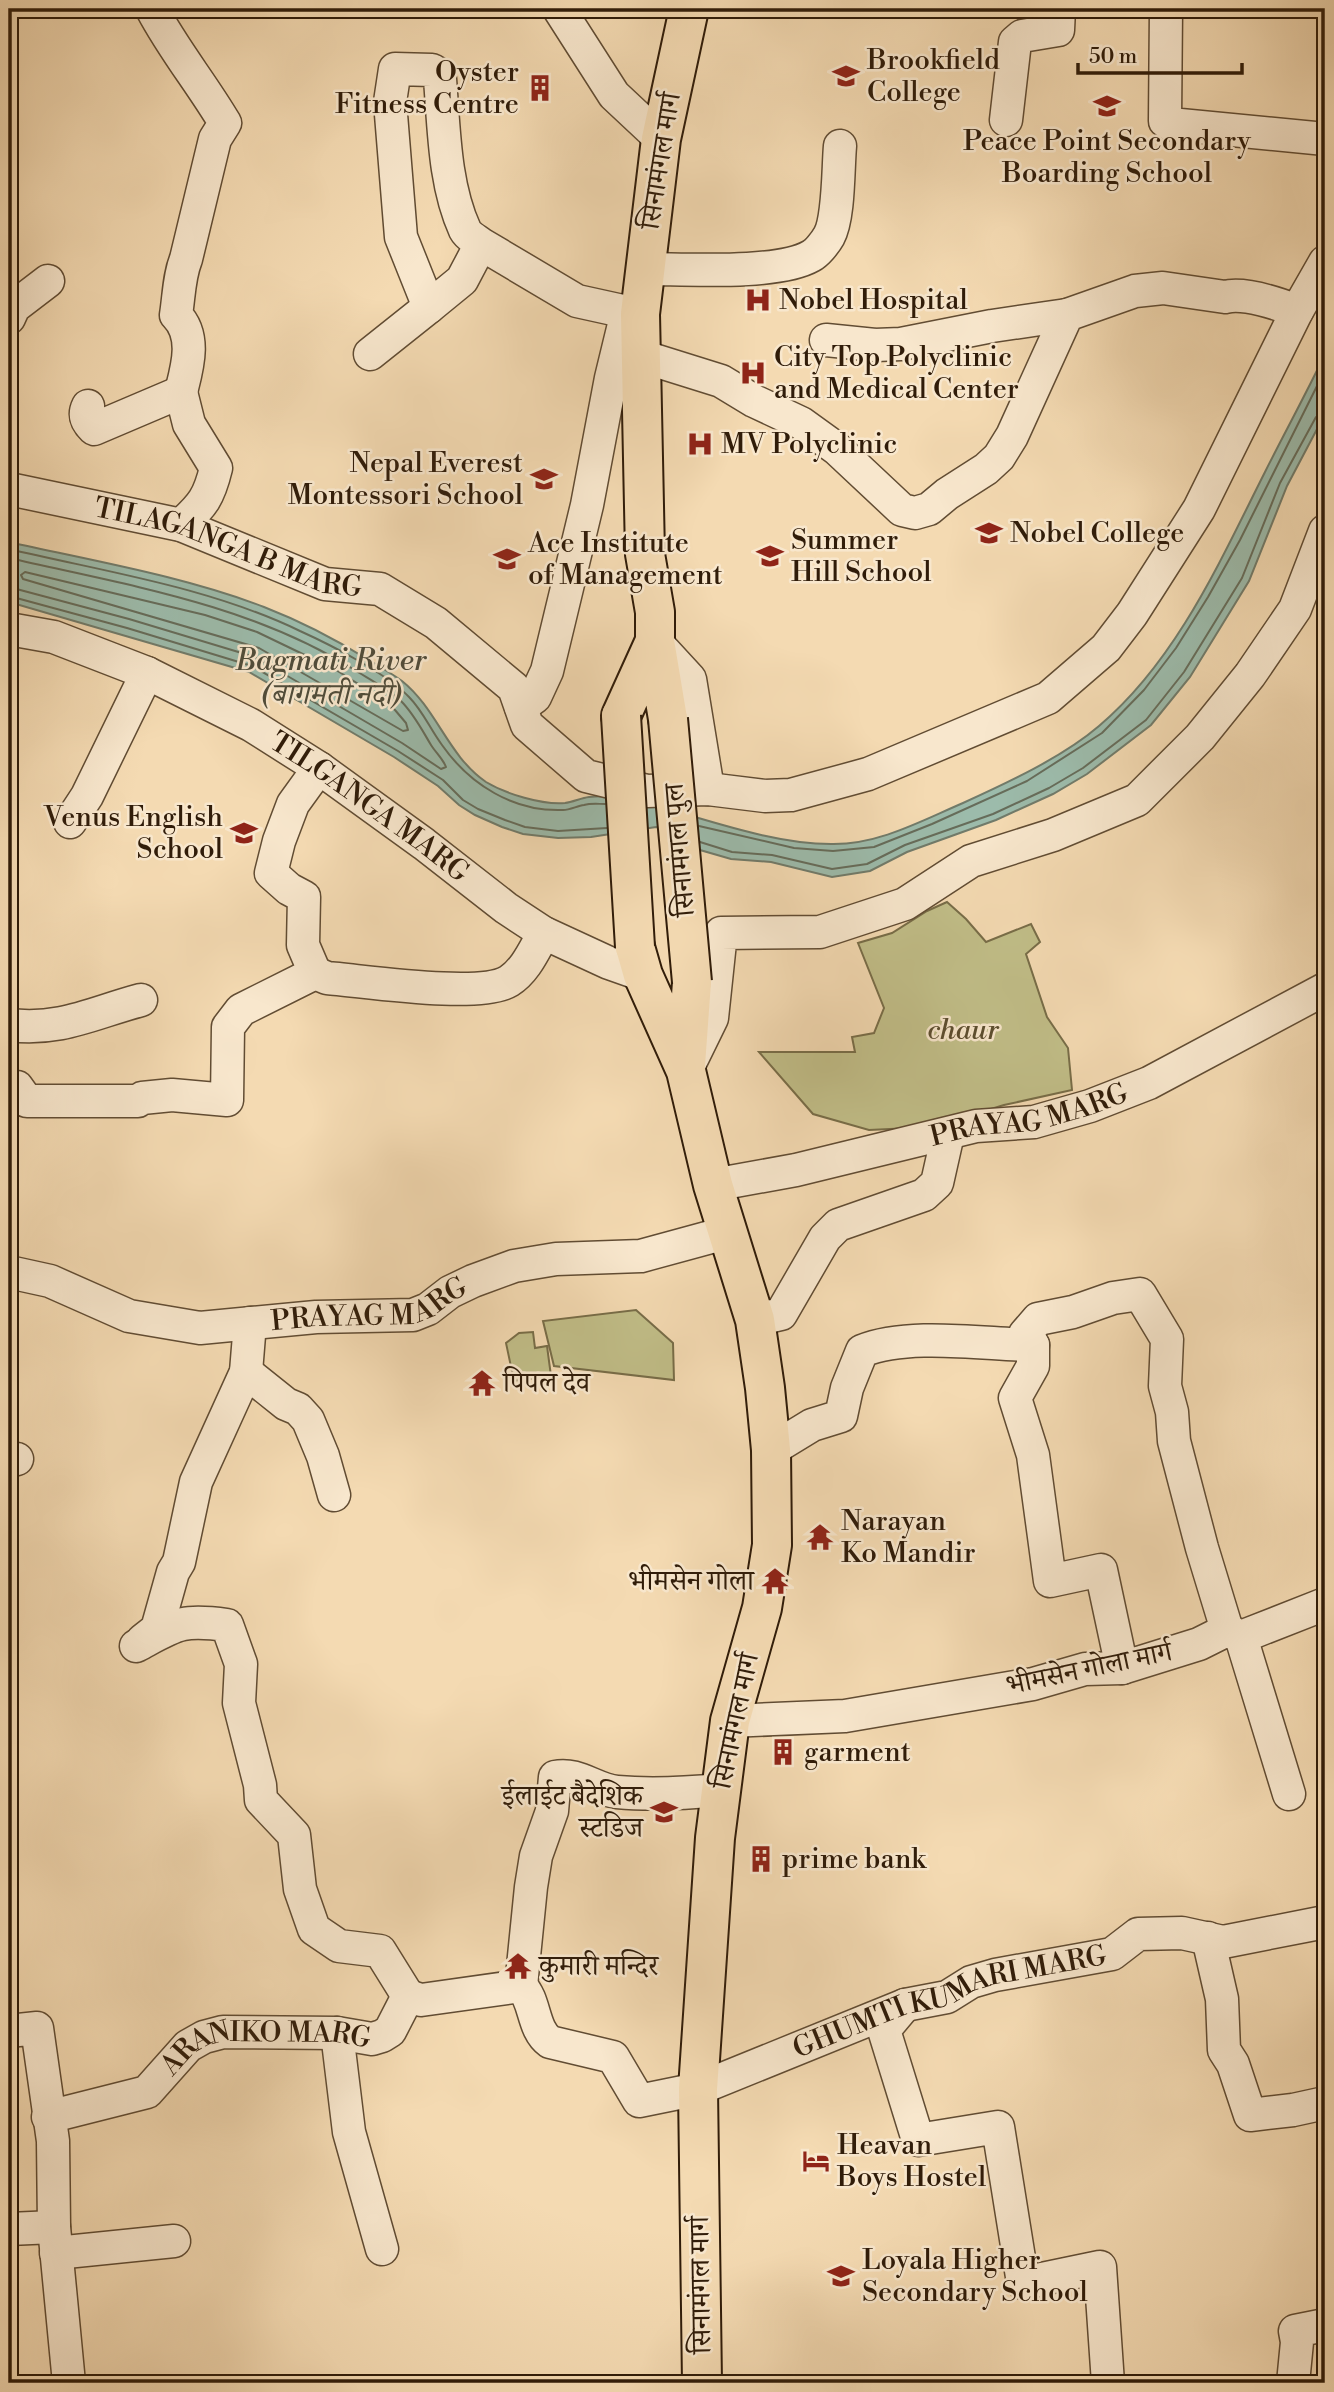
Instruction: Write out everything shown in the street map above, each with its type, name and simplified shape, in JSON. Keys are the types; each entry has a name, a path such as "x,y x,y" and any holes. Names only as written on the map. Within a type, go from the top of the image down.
{"main road":[{"name":"सिनामंगल मार्ग","path":"655,641 655,612 645,554 641,356 634,313 646,269 661,139 689,9"},
{"name":"सिनामंगल पुल","path":"639,961 621,716 655,641"},
{"name":"सिनामंगल पुल","path":"655,641 668,719 692,982 686,1071"},
{"path":"639,961 686,1071"},
{"name":"सिनामंगल मार्ग","path":"686,1071 713,1185 755,1320 771,1450 772,1545 762,1608 730,1721 715,1838 698,2089 702,2383"}],"street":[{"path":"152,9 164,32 225,123 215,139 180,274 176,316 181,320 189,344 190,358 181,392 189,424 216,468 211,492 181,525"},
{"path":"559,9 614,95 661,139"},
{"path":"1006,120 1015,41 1021,36 1058,30 1059,9"},
{"path":"1166,9 1165,121 1170,124 1325,139"},
{"path":"429,307 401,237 390,102 396,69 432,70 440,79 447,159 453,191 466,232 481,244 577,301 634,313 611,378 587,505 547,671 535,697 521,707"},
{"path":"646,269 769,267 794,263 814,255 830,235 840,146"},
{"path":"370,354 462,280 481,244"},
{"name":"TILAGANGA B MARG","path":"9,489 181,525 325,584 380,589 436,623 514,688 527,725 586,776 647,791 708,789 765,796 790,795 868,774 1048,698 1106,648 1132,614 1199,509 1297,311 1325,262"},
{"path":"9,317 14,307 48,281"},
{"path":"827,340 875,345 901,344 1067,315 1135,291 1163,288 1225,297 1233,295 1280,304 1297,311"},
{"path":"641,356 720,382 801,423 837,449 902,510 915,513 929,509 999,457 1012,436 1067,315"},
{"path":"88,405 85,412 94,429 181,392"},
{"path":"686,1071 712,1018 722,933 820,932 905,904 971,862 1053,835 1137,800 1200,737 1250,675 1295,609 1325,531"},
{"name":"TILGANGA MARG","path":"9,629 54,638 147,673 251,725 319,768 506,908 544,933 609,963 639,961"},
{"path":"655,641 690,679 708,789"},
{"path":"70,822 87,796 147,673"},
{"path":"319,768 293,804 271,873 289,889 304,897 303,945 315,973 327,978 465,990 506,983 524,968 544,933"},
{"path":"9,1087 17,1087 27,1101 138,1101 172,1095 227,1100 228,1027 241,1010 315,973"},
{"name":"PRAYAG MARG","path":"713,1185 796,1170 976,1126 1034,1122 1090,1106 1149,1083 1325,989"},
{"path":"9,1025 44,1027 71,1023 141,1000"},
{"path":"755,1320 781,1314 825,1238 838,1225 924,1195 937,1184 948,1134"},
{"name":"PRAYAG MARG","path":"9,1272 50,1281 130,1316 200,1328 316,1317 413,1315 428,1309 450,1292 473,1280 514,1266 556,1259 641,1256 729,1232"},
{"path":"1122,1668 1101,1570 1050,1581 1033,1455 1015,1398 1032,1366 1033,1345 1025,1334 1038,1319 1073,1312 1113,1298 1140,1294 1167,1339 1165,1386 1172,1412 1174,1441 1202,1548 1234,1634 1245,1643 1289,1794"},
{"path":"250,1323 246,1372 196,1482 179,1563 173,1572 157,1629 136,1646 177,1624 195,1621 227,1625 241,1664 239,1703 260,1785 261,1800 294,1835 300,1889 314,1929 339,1946 380,1951 408,1996"},
{"path":"771,1450 813,1425 841,1416 853,1367 862,1351 872,1347 920,1341 1033,1345"},
{"path":"246,1372 286,1404 298,1409 308,1420 323,1456 334,1495"},
{"name":"भीमसेन गोला मार्ग","path":"730,1721 845,1716 1033,1684 1085,1669 1122,1668 1325,1604"},
{"path":"698,2089 639,2101 613,2057 550,2042 544,2038 533,2006 522,1986 531,1887 536,1857 552,1811 555,1777 568,1774 615,1792 690,1793 720,1790"},
{"name":"GHUMTI KUMARI MARG","path":"698,2089 905,2005 947,1997 971,1982 995,1975 1112,1954 1138,1934 1182,1933 1223,1942 1325,1922"},
{"path":"1208,1938 1222,1999 1224,2050 1233,2064 1250,2115 1325,2103"},
{"name":"ARANIKO MARG","path":"48,2117 147,2092 188,2046 204,2037 223,2032 337,2033 372,2039 390,2031 408,1996 421,2000 522,1986"},
{"path":"905,2005 884,2030 918,2140 998,2127 1023,2283 1100,2267 1108,2383"},
{"path":"9,2031 37,2028 53,2141 55,2240 69,2383"},
{"path":"337,2033 349,2132 382,2249"},
{"path":"9,2229 55,2240 174,2241"},
{"path":"1293,2383 1297,2342 1295,2331 1325,2325"}],"green space":[{"name":"chaur","path":"947,902 986,942 1031,924 1040,942 1026,954 1047,1017 1068,1048 1072,1090 1004,1105 932,1127 869,1130 813,1114 759,1052 855,1052 852,1037 874,1033 884,1008 858,943 892,933"},
{"path":"636,1310 673,1343 674,1380 554,1366 543,1321"},
{"path":"533,1332 535,1348 547,1346 551,1376 514,1381 506,1343 519,1333"}],"water":[{"name":"Bagmati River (बागमती नदी)","path":"1325,354 1325,414 1287,486 1249,581 1190,677 1151,725 1087,774 1053,794 996,820 907,852 870,871 832,877 771,862 731,859 700,850 666,829 656,827 591,837 558,838 523,834 475,815 394,757 249,672 9,602 9,542 202,586 304,624 398,678 425,705 452,746 473,771 486,782 504,791 524,798 556,803 596,796 625,798 785,840 831,844 866,841 915,824 1034,769 1085,737 1127,700 1152,671 1194,608"}],"place":[{"name":"Brookfield College","path":"846,76"},
{"name":"Oyster Fitness Centre","path":"540,88"},
{"name":"Peace Point Secondary Boarding School","path":"1107,106"},
{"name":"Nobel Hospital","path":"758,300"},
{"name":"City Top Polyclinic and Medical Center","path":"753,373"},
{"name":"MV Polyclinic","path":"700,444"},
{"name":"Nepal Everest Montessori School","path":"544,479"},
{"name":"Nobel College","path":"989,533"},
{"name":"Summer Hill School","path":"770,556"},
{"name":"Ace Institute of Management","path":"507,559"},
{"name":"Venus English School","path":"244,833"},
{"name":"पिपल देव","path":"482,1383"},
{"name":"Narayan Ko Mandir","path":"820,1537"},
{"name":"भीमसेन गोला","path":"775,1581"},
{"name":"garment","path":"783,1752"},
{"name":"ईलाईट बैदेशिक स्टडिज","path":"664,1812"},
{"name":"prime bank","path":"761,1859"},
{"name":"कुमारी मन्दिर","path":"518,1966"},
{"name":"Heavan Boys Hostel","path":"816,2161"},
{"name":"Loyala Higher Secondary School","path":"841,2276"}]}
